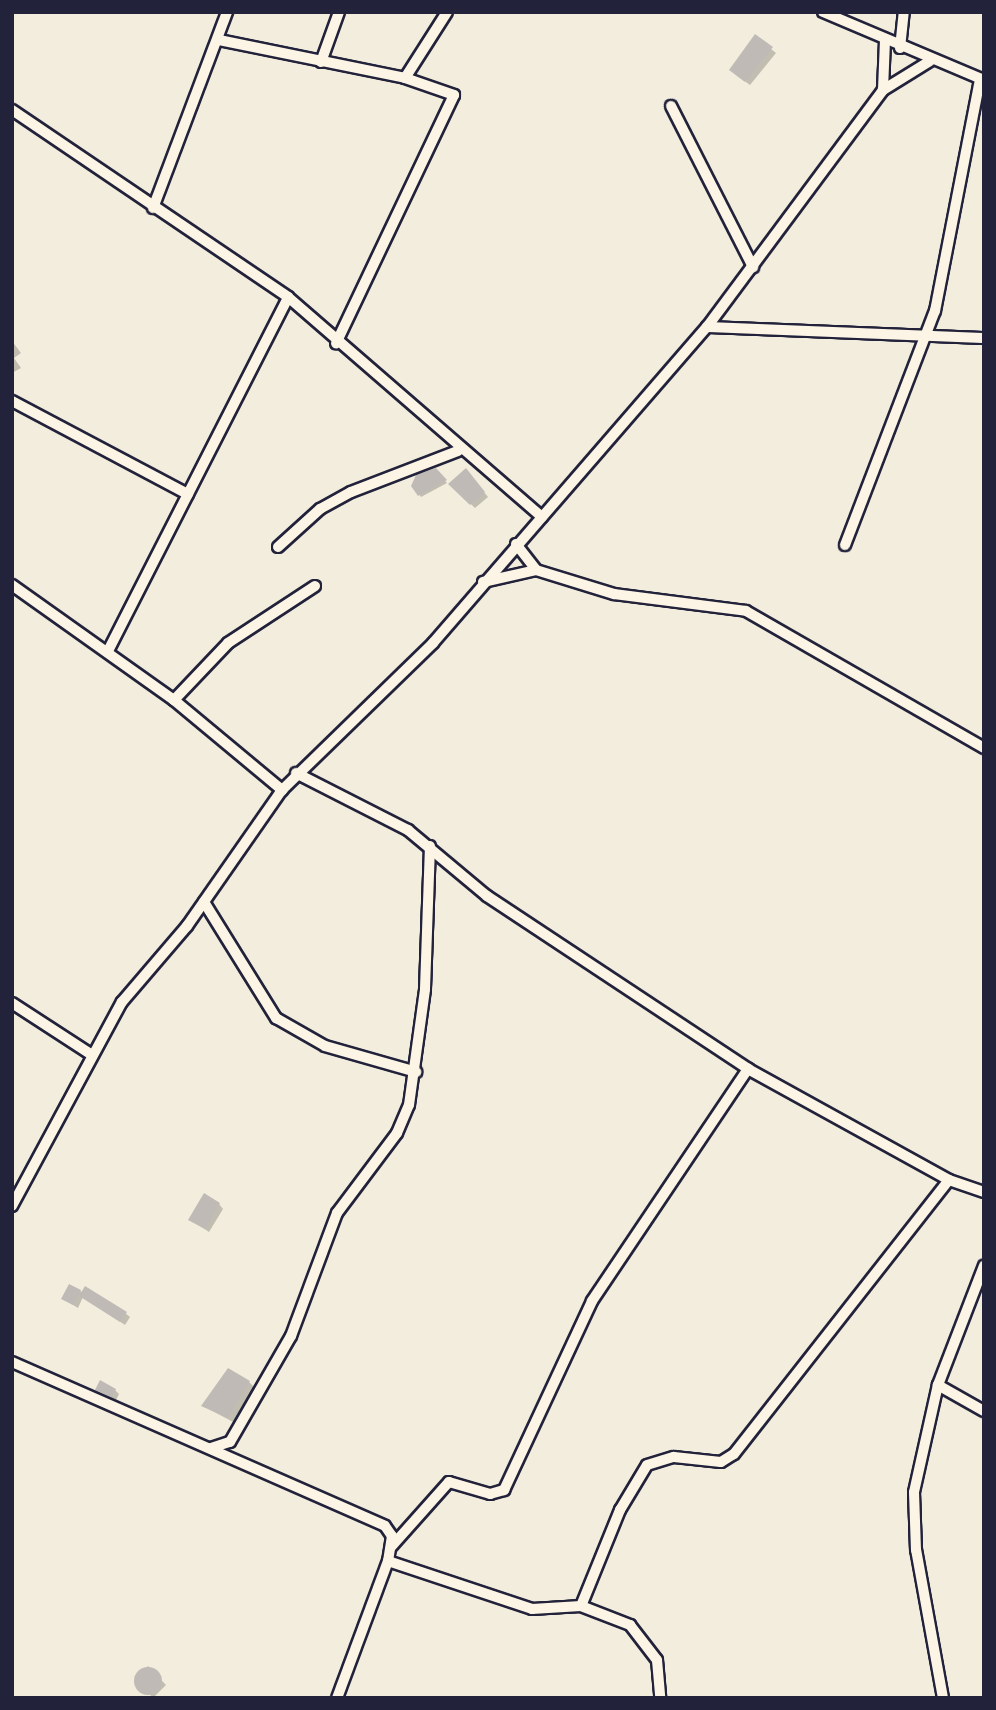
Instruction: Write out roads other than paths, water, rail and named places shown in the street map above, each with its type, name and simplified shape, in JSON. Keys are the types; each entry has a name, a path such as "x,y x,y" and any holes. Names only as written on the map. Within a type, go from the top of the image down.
{"street":[{"path":"153,208 219,40 227,12"},
{"path":"321,62 340,12"},
{"path":"405,78 447,12"},
{"path":"824,12 930,61 982,79 942,281 845,545"},
{"path":"900,48 905,12"},
{"path":"219,40 405,78 454,95 337,343"},
{"path":"883,90 885,40"},
{"path":"12,1206 122,1002 204,902 282,790 296,773 358,722 542,517 707,327 883,90 930,61"},
{"path":"671,106 753,267"},
{"path":"12,110 288,297 458,451 542,517"},
{"path":"108,651 288,297"},
{"path":"707,327 923,333 984,338"},
{"path":"12,401 188,494"},
{"path":"278,547 320,509 351,492 458,451"},
{"path":"516,544 536,570"},
{"path":"483,582 536,570 614,594 746,611 984,748"},
{"path":"12,585 174,700 282,790"},
{"path":"174,700 242,632 316,586"},
{"path":"296,773 430,846 487,896 748,1069 949,1180 984,1192"},
{"path":"211,1448 230,1441 291,1336 338,1213 397,1133 416,1072 430,846"},
{"path":"204,902 276,1018 325,1046 416,1072"},
{"path":"12,1003 92,1055"},
{"path":"391,1547 449,1482 490,1494 504,1490 592,1301 748,1069"},
{"path":"581,1606 620,1510 647,1465 674,1457 721,1462 734,1454 949,1180"},
{"path":"943,1698 913,1509 938,1385 984,1266"},
{"path":"12,1362 385,1526 391,1547 388,1561 337,1698"},
{"path":"938,1385 984,1411"},
{"path":"230,1441 237,1460"},
{"path":"388,1561 532,1609 581,1606 630,1625 648,1643 662,1679 660,1698"}]}
